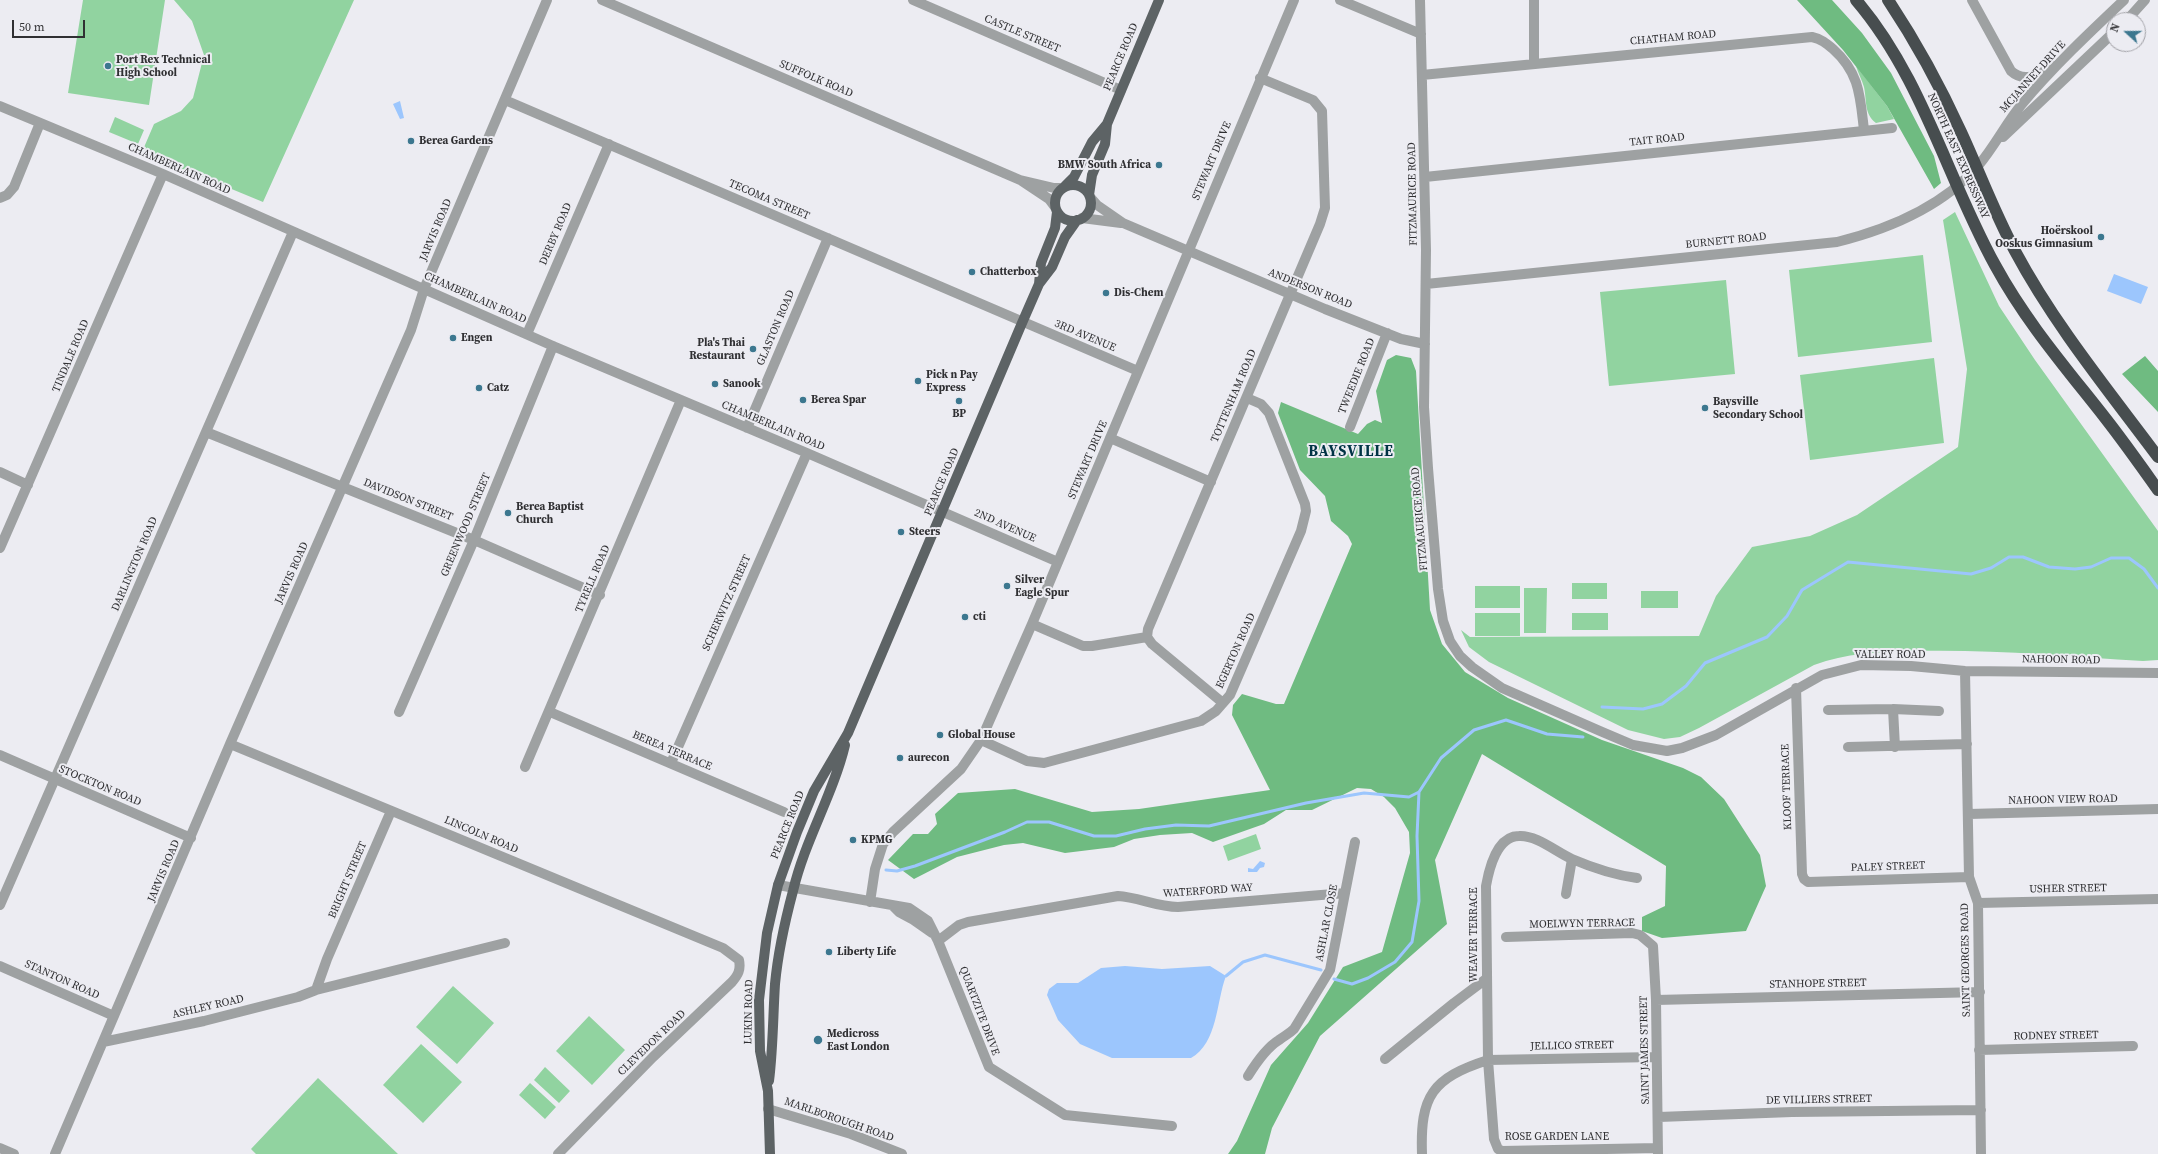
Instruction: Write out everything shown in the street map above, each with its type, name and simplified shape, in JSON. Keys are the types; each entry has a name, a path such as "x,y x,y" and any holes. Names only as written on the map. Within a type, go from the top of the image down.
{"highway":[{"name":"NORTH EAST EXPRESSWAY","path":"1856,0 1880,32 1903,69 1938,140 1976,227 2013,298 2041,339 2106,420 2158,490"},
{"name":"NORTH EAST EXPRESSWAY","path":"1888,0 1915,41 1933,75 1961,131 2015,251 2051,312 2158,457"}],"main road":[{"name":"PEARCE ROAD","path":"1038,284 1052,267 1065,237 1089,210 1092,175 1105,144 1107,124 1159,0"},
{"name":"PEARCE ROAD","path":"767,933 778,885 797,832 814,791 848,733 1038,284 1041,263 1055,228 1056,195 1074,177 1092,142 1107,124"},
{"path":"1064,187 1079,186 1089,196"},
{"path":"1056,209 1068,220 1080,219"},
{"name":"PEARCE ROAD","path":"783,934 793,889 802,861 840,766 848,733"},
{"name":"LUKIN ROAD","path":"767,933 759,1000 760,1051 768,1091"},
{"name":"LUKIN ROAD","path":"770,1154 768,1091 773,1051 776,982 783,934"}],"street":[{"name":"JARVIS ROAD","path":"55,1154 230,744 344,487 411,330 424,289 547,0"},
{"name":"SUFFOLK ROAD","path":"602,0 1020,180 1054,188 1064,187"},
{"name":"CASTLE STREET","path":"913,0 1121,90"},
{"name":"STEWART DRIVE","path":"870,902 875,869 883,844 893,832 962,769 981,740 1032,624 1294,0"},
{"path":"1340,0 1421,34"},
{"name":"FITZMAURICE ROAD","path":"1420,0 1425,177 1426,284 1424,407 1438,589 1443,621 1450,641 1460,656 1472,667 1502,688 1632,745 1667,751 1682,748 1716,735 1796,688"},
{"path":"1534,0 1534,63"},
{"path":"1972,0 2011,71 2016,76 2024,78 2032,76 2059,64"},
{"name":"MCJANNET DRIVE","path":"1996,144 2014,114 2037,88 2059,64 2124,0"},
{"path":"2134,12 2145,0"},
{"name":"CHATHAM ROAD","path":"1422,75 1812,37 1824,41 1838,53 1856,78 1864,130"},
{"name":"MCJANNET DRIVE","path":"1996,144 2106,40"},
{"path":"2037,88 2058,76 2066,77"},
{"name":"TOTTENHAM ROAD","path":"1147,637 1320,224 1325,208 1322,111 1313,100 1260,78"},
{"name":"TECOMA STREET","path":"505,100 828,238 1022,323"},
{"name":"CHAMBERLAIN ROAD","path":"0,106 163,174 553,346 807,453 942,512"},
{"path":"0,198 7,195 14,187 40,123"},
{"name":"TAIT ROAD","path":"1425,177 1892,128"},
{"name":"DERBY ROAD","path":"527,334 608,144"},
{"name":"BURNETT ROAD","path":"1426,284 1837,242 1860,236 1892,224 1938,200 1965,179 1996,144"},
{"name":"TINDALE ROAD","path":"0,548 163,174"},
{"name":"SUFFOLK ROAD","path":"1020,180 1029,188 1049,199 1056,209"},
{"path":"1089,196 1097,205 1123,223"},
{"path":"1080,219 1123,223"},
{"name":"ANDERSON ROAD","path":"1123,223 1290,294 1387,333 1413,342 1425,344"},
{"name":"DARLINGTON ROAD","path":"0,905 293,232"},
{"name":"GLASTON ROAD","path":"747,428 828,238"},
{"name":"3RD AVENUE","path":"1022,323 1138,372"},
{"name":"TWEEDIE ROAD","path":"1350,427 1387,333"},
{"name":"GREENWOOD STREET","path":"399,712 474,540 553,346"},
{"name":"EGERTON ROAD","path":"981,740 1027,761 1044,764 1201,721 1223,703 1230,695 1241,673 1302,531 1306,511 1269,413 1261,404 1247,398"},
{"name":"TYRELL ROAD","path":"525,767 600,595 681,400"},
{"name":"DAVIDSON STREET","path":"206,432 474,540 600,595"},
{"path":"1110,438 1211,482"},
{"name":"SCHERWITZ STREET","path":"671,763 807,453"},
{"path":"0,472 28,485"},
{"name":"2ND AVENUE","path":"942,512 1058,562"},
{"path":"1032,624 1083,646 1092,646 1147,637 1152,644 1223,703"},
{"name":"VALLEY ROAD","path":"1796,688 1822,676 1861,665 1911,666 1965,671"},
{"name":"NAHOON ROAD","path":"1965,671 2158,673"},
{"name":"SAINT GEORGES ROAD","path":"1965,671 1970,877 1978,903 1981,1154"},
{"name":"KLOOF TERRACE","path":"1796,688 1802,874 1804,879 1808,882"},
{"path":"1893,709 1895,747"},
{"path":"1828,710 1893,709 1939,711"},
{"name":"BEREA TERRACE","path":"550,712 784,812"},
{"name":"LINCOLN ROAD","path":"230,744 722,948"},
{"path":"1848,747 1967,744"},
{"name":"STOCKTON ROAD","path":"0,756 191,838"},
{"name":"NAHOON VIEW ROAD","path":"1969,814 2158,809"},
{"name":"BRIGHT STREET","path":"316,990 327,959 391,811"},
{"name":"WEAVER TERRACE","path":"1488,1060 1486,886 1488,872 1502,845 1510,838 1519,836 1530,838 1572,859 1615,875 1637,878"},
{"name":"ASHLAR CLOSE","path":"1248,1076 1262,1056 1278,1040 1289,1034 1294,1029 1330,970 1354,842"},
{"path":"1566,894 1572,859"},
{"name":"PALEY STREET","path":"1808,882 1970,877"},
{"name":"QUARTZITE DRIVE","path":"778,885 793,889 893,906 901,905 915,910 928,922 937,938 989,1067 1064,1115 1172,1126"},
{"name":"WATERFORD WAY","path":"937,938 959,925 968,922 1118,896 1127,897 1156,906 1178,907 1345,893"},
{"name":"USHER STREET","path":"1978,903 2158,899"},
{"name":"MOELWYN TERRACE","path":"1506,937 1632,933 1640,935 1653,946"},
{"name":"ASHLEY ROAD","path":"103,1042 211,1019 298,997 316,990 504,943"},
{"name":"SAINT JAMES STREET","path":"1653,946 1656,1000 1658,1151"},
{"name":"CLEVEDON ROAD","path":"558,1154 653,1058 732,982 739,973 741,967 739,960 722,948"},
{"name":"STANTON ROAD","path":"0,966 114,1016"},
{"path":"1385,1059 1486,979"},
{"name":"STANHOPE STREET","path":"1656,1000 1980,992"},
{"name":"RODNEY STREET","path":"1979,1050 2133,1046"},
{"name":"JELLICO STREET","path":"1422,1154 1423,1112 1432,1094 1453,1075 1466,1067 1488,1060 1656,1057"},
{"name":"ROSE GARDEN LANE","path":"1488,1060 1494,1139 1498,1149 1502,1151 1658,1151"},
{"name":"MARLBOROUGH ROAD","path":"768,1109 851,1134 902,1154"},
{"name":"DE VILLIERS STREET","path":"1658,1117 1792,1112 1981,1110"},
{"path":"0,1148 14,1154"}],"green space":[{"path":"83,0 165,0 149,105 68,93"},
{"path":"174,0 354,0 263,202 142,152 154,124 181,111 193,98 204,55 192,21"},
{"path":"1797,0 1832,0 1862,33 1891,73 1934,156 1941,183 1934,189 1887,106 1843,50"},
{"path":"1856,66 1887,106 1894,119 1876,123 1869,116 1864,87"},
{"path":"115,117 144,130 138,144 109,132"},
{"path":"1955,212 1999,306 2035,360 2158,531 2158,660 2143,661 2028,653 1970,651 1899,651 1850,656 1814,665 1699,728 1680,737 1664,739 1628,730 1489,662 1469,647 1461,630 1470,637 1699,636 1716,596 1752,547 1810,536 1857,515 1958,447 1967,369 1943,220"},
{"path":"1923,255 1932,342 1798,357 1789,270"},
{"path":"1726,280 1735,374 1609,386 1600,292"},
{"path":"1396,355 1411,358 1416,371 1430,610 1442,644 1465,672 1508,698 1602,740 1683,768 1701,777 1724,799 1760,855 1766,886 1746,931 1662,938 1642,931 1642,917 1665,906 1666,866 1482,754 1435,860 1447,924 1320,1036 1272,1128 1265,1154 1228,1154 1237,1141 1271,1065 1308,1023 1343,967 1382,952 1410,853 1409,832 1395,808 1384,797 1371,789 1357,788 1312,810 1286,810 1264,824 1213,842 1192,833 1160,835 1134,839 1114,847 1065,853 1023,843 1004,845 957,857 914,879 888,860 913,834 928,834 937,824 935,814 958,793 1015,789 1092,812 1139,809 1270,790 1232,715 1233,705 1242,694 1276,704 1284,704 1352,544 1348,536 1331,521 1325,496 1300,470 1278,413 1281,402 1358,434 1367,424 1375,420 1382,423 1376,391 1387,360"},
{"path":"2145,356 2158,371 2158,412 2122,374"},
{"path":"1934,358 1944,443 1810,460 1800,375"},
{"path":"1572,583 1607,583 1607,599 1572,599"},
{"path":"1475,586 1520,586 1520,608 1475,608"},
{"path":"1524,588 1547,588 1546,633 1524,633"},
{"path":"1641,591 1678,591 1678,608 1641,608"},
{"path":"1475,613 1520,613 1520,636 1475,636"},
{"path":"1572,613 1608,613 1608,630 1572,630"},
{"path":"1256,834 1261,849 1228,861 1223,846"},
{"path":"453,986 494,1023 457,1064 416,1027"},
{"path":"589,1016 625,1050 592,1085 556,1051"},
{"path":"421,1044 462,1082 423,1123 383,1085"},
{"path":"545,1067 570,1091 559,1103 534,1080"},
{"path":"318,1078 398,1154 256,1154 251,1149"},
{"path":"530,1083 556,1107 545,1119 519,1095"}],"water":[{"path":"400,101 404,118 400,119 393,104"},
{"path":"2114,274 2148,287 2141,304 2107,291"},
{"path":"1260,861 1265,863 1264,867 1260,868 1257,872 1248,872 1248,868 1253,869"},
{"path":"1125,966 1162,969 1210,966 1226,976 1215,1021 1206,1043 1200,1051 1191,1058 1112,1058 1080,1044 1058,1020 1047,995 1049,989 1057,983 1078,983 1101,968"}],"waterway":[{"path":"1602,707 1643,709 1662,704 1686,686 1705,663 1767,637 1787,616 1802,590 1848,562 1971,574 1991,568 2009,557 2023,557 2049,567 2075,569 2091,567 2111,558 2129,558 2144,569 2158,588"},
{"path":"1334,979 1352,984 1368,978 1395,962 1412,942 1419,901 1417,836 1419,792 1441,758 1474,730 1506,720 1547,734 1583,737"},
{"path":"886,870 897,871 915,866 1005,832 1027,822 1049,822 1094,836 1116,836 1145,829 1176,825 1209,826 1306,803 1364,793 1409,797 1419,792"},
{"path":"1226,976 1243,962 1265,955 1321,970"}],"place":[{"name":"Port Rex Technical High School","path":"108,66"},
{"name":"Berea Gardens","path":"411,141"},
{"name":"BMW South Africa","path":"1159,165"},
{"name":"Hoërskool Ooskus Gimnasium","path":"2101,237"},
{"name":"Chatterbox","path":"972,272"},
{"name":"Dis-Chem","path":"1106,293"},
{"name":"Engen","path":"453,338"},
{"name":"Pla's Thai Restaurant","path":"753,349"},
{"name":"Pick n Pay Express","path":"918,381"},
{"name":"Sanook","path":"715,384"},
{"name":"Catz","path":"479,388"},
{"name":"Berea Spar","path":"803,400"},
{"name":"BP","path":"959,401"},
{"name":"Baysville Secondary School","path":"1705,408"},
{"name":"Berea Baptist Church","path":"508,513"},
{"name":"Steers","path":"901,532"},
{"name":"Silver Eagle Spur","path":"1007,586"},
{"name":"cti","path":"965,617"},
{"name":"Global House","path":"940,735"},
{"name":"aurecon","path":"900,758"},
{"name":"KPMG","path":"853,840"},
{"name":"Liberty Life","path":"829,952"},
{"name":"Medicross East London","path":"818,1040"}],"district":[{"name":"BAYSVILLE","path":"1351,452"}]}
